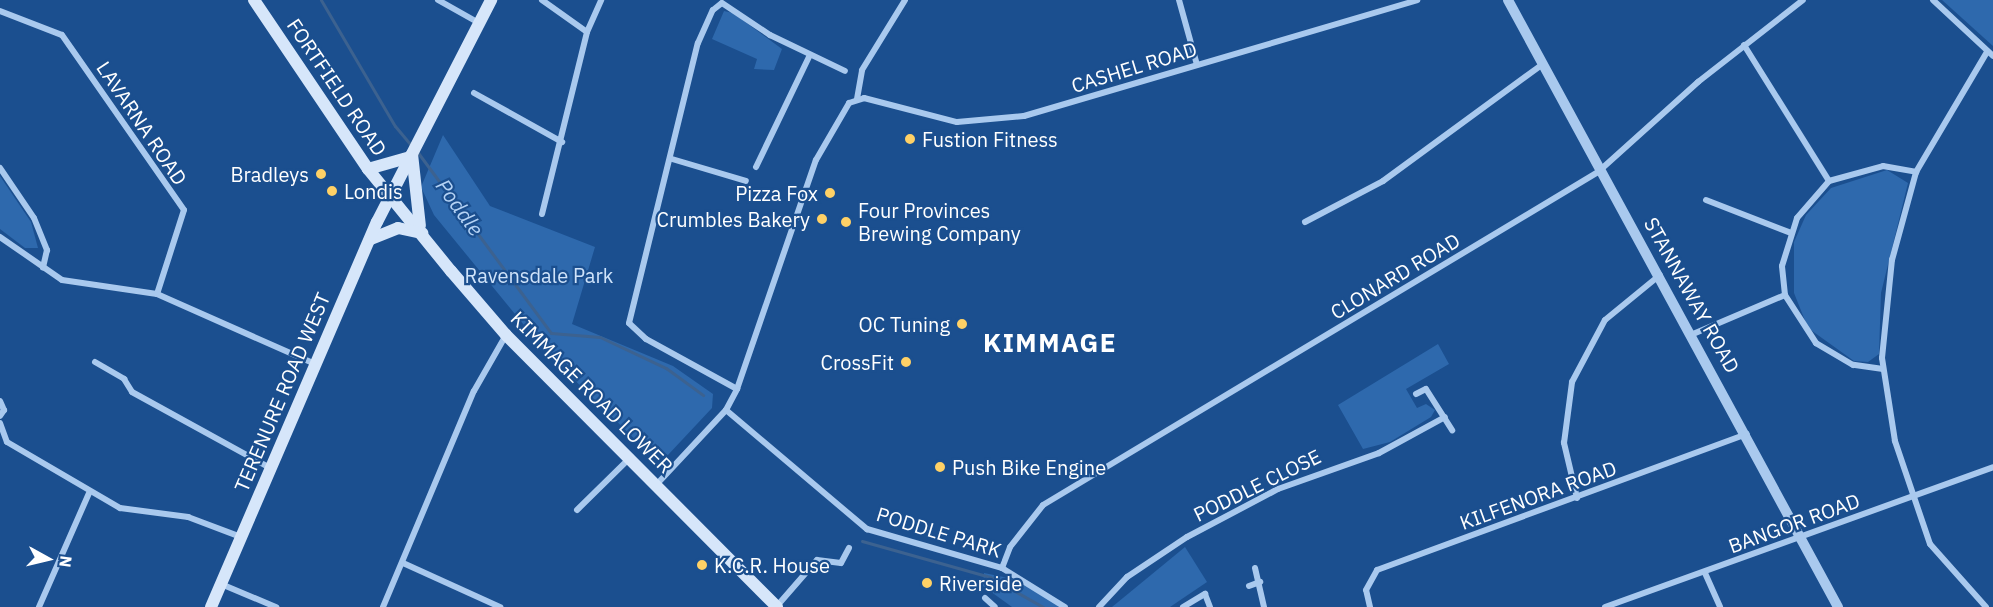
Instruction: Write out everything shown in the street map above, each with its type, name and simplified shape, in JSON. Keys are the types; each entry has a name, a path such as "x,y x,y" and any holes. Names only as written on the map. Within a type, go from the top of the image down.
{"main road":[{"name":"FORTFIELD ROAD","path":"254,0 368,169 390,193"},
{"name":"TERENURE ROAD WEST","path":"212,607 390,193 491,0"},
{"path":"368,169 411,155 422,233 398,228 371,239"},
{"name":"KIMMAGE ROAD LOWER","path":"390,193 506,335 631,457 773,606"}],"street":[{"path":"438,0 480,23"},
{"path":"542,0 587,32"},
{"path":"542,214 562,142 587,32 601,0"},
{"path":"657,484 726,410 737,389 816,160 837,115 857,99 862,70 905,0"},
{"path":"1179,0 1197,65"},
{"name":"CASHEL ROAD","path":"857,99 928,118 987,121 1024,116 1417,0"},
{"name":"CLONARD ROAD","path":"1002,568 1010,547 1043,505 1603,169 1744,45 1803,0"},
{"path":"1933,0 1990,54 1916,172 1892,260 1883,369 1895,441 1912,499 1930,544 1986,607"},
{"name":"STANNAWAY ROAD","path":"1509,1 1694,334 1804,537 1839,607"},
{"path":"737,389 646,339 629,323 630,302 672,159 698,43 713,10 722,2 810,55 845,71"},
{"name":"LAVARNA ROAD","path":"0,12 62,35 184,210 157,294"},
{"path":"1744,45 1829,181"},
{"path":"756,167 810,55"},
{"path":"1305,222 1383,181 1543,64"},
{"path":"474,93 562,142"},
{"path":"672,159 746,181"},
{"path":"1883,369 1853,365 1816,342 1785,296 1782,266 1791,233 1829,181 1883,166 1916,172"},
{"path":"0,168 34,218 47,250 43,268"},
{"path":"1706,200 1791,233"},
{"path":"0,237 43,268 76,285 157,294 315,364"},
{"path":"1577,498 1564,444 1572,381 1605,320 1661,274"},
{"path":"1694,334 1785,296"},
{"path":"383,607 474,391 506,335"},
{"path":"95,362 128,382 132,392 270,468"},
{"path":"1416,394 1426,389 1452,430"},
{"path":"0,401 4,407 0,416"},
{"name":"PODDLE PARK","path":"726,410 867,529 1002,568 1065,607"},
{"name":"PODDLE CLOSE","path":"1099,607 1126,577 1187,537 1278,489 1379,453 1445,417"},
{"path":"0,423 7,442 89,493 120,508 188,517 241,537"},
{"name":"KILFENORA ROAD","path":"1370,607 1366,590 1377,570 1747,434"},
{"path":"577,510 631,457"},
{"name":"BANGOR ROAD","path":"1605,607 1912,499 1993,467"},
{"path":"39,607 89,493"},
{"path":"773,606 817,560 841,563 849,548"},
{"path":"403,562 500,607"},
{"path":"1255,568 1264,607"},
{"path":"1705,573 1720,607"},
{"path":"1249,586 1260,582"},
{"path":"221,584 276,607"},
{"path":"1183,607 1205,594 1210,607"},
{"path":"985,598 995,607"}],"green space":[{"path":"1942,0 1993,0 1993,46"},
{"path":"724,11 733,13 782,49 774,70 754,69 757,59 712,39"},
{"name":"Ravensdale Park","path":"443,135 490,206 595,247 572,324 673,366 713,394 712,408 667,456 651,455 546,352 434,215 421,187"},
{"path":"1887,170 1908,183 1881,293 1879,354 1868,362 1854,361 1808,328 1794,293 1794,242 1806,215 1831,188"},
{"path":"0,176 31,222 38,248 25,248 0,229"},
{"path":"1438,344 1449,364 1406,389 1417,408 1426,404 1435,410 1431,417 1390,442 1363,449 1338,405"},
{"path":"1185,547 1207,582 1170,607 1112,607"},
{"path":"984,573 1023,581 1063,607 1012,607 983,586"}],"waterway":[{"name":"Poddle","path":"321,0 395,126 412,146"},
{"name":"Poddle","path":"416,150 551,333 600,337 666,368 703,395"},
{"name":"Poddle","path":"862,541 990,577 1043,607"}],"place":[{"name":"Fustion Fitness","path":"910,139"},
{"name":"Bradleys","path":"321,174"},
{"name":"Londis","path":"332,191"},
{"name":"Pizza Fox","path":"830,193"},
{"name":"Crumbles Bakery","path":"822,219"},
{"name":"Four Provinces Brewing Company","path":"846,222"},
{"name":"OC Tuning","path":"962,324"},
{"name":"CrossFit","path":"906,362"},
{"name":"Push Bike Engine","path":"940,467"},
{"name":"K.C.R. House","path":"702,565"},
{"name":"Riverside","path":"927,583"}],"district":[{"name":"KIMMAGE","path":"1050,343"}]}
